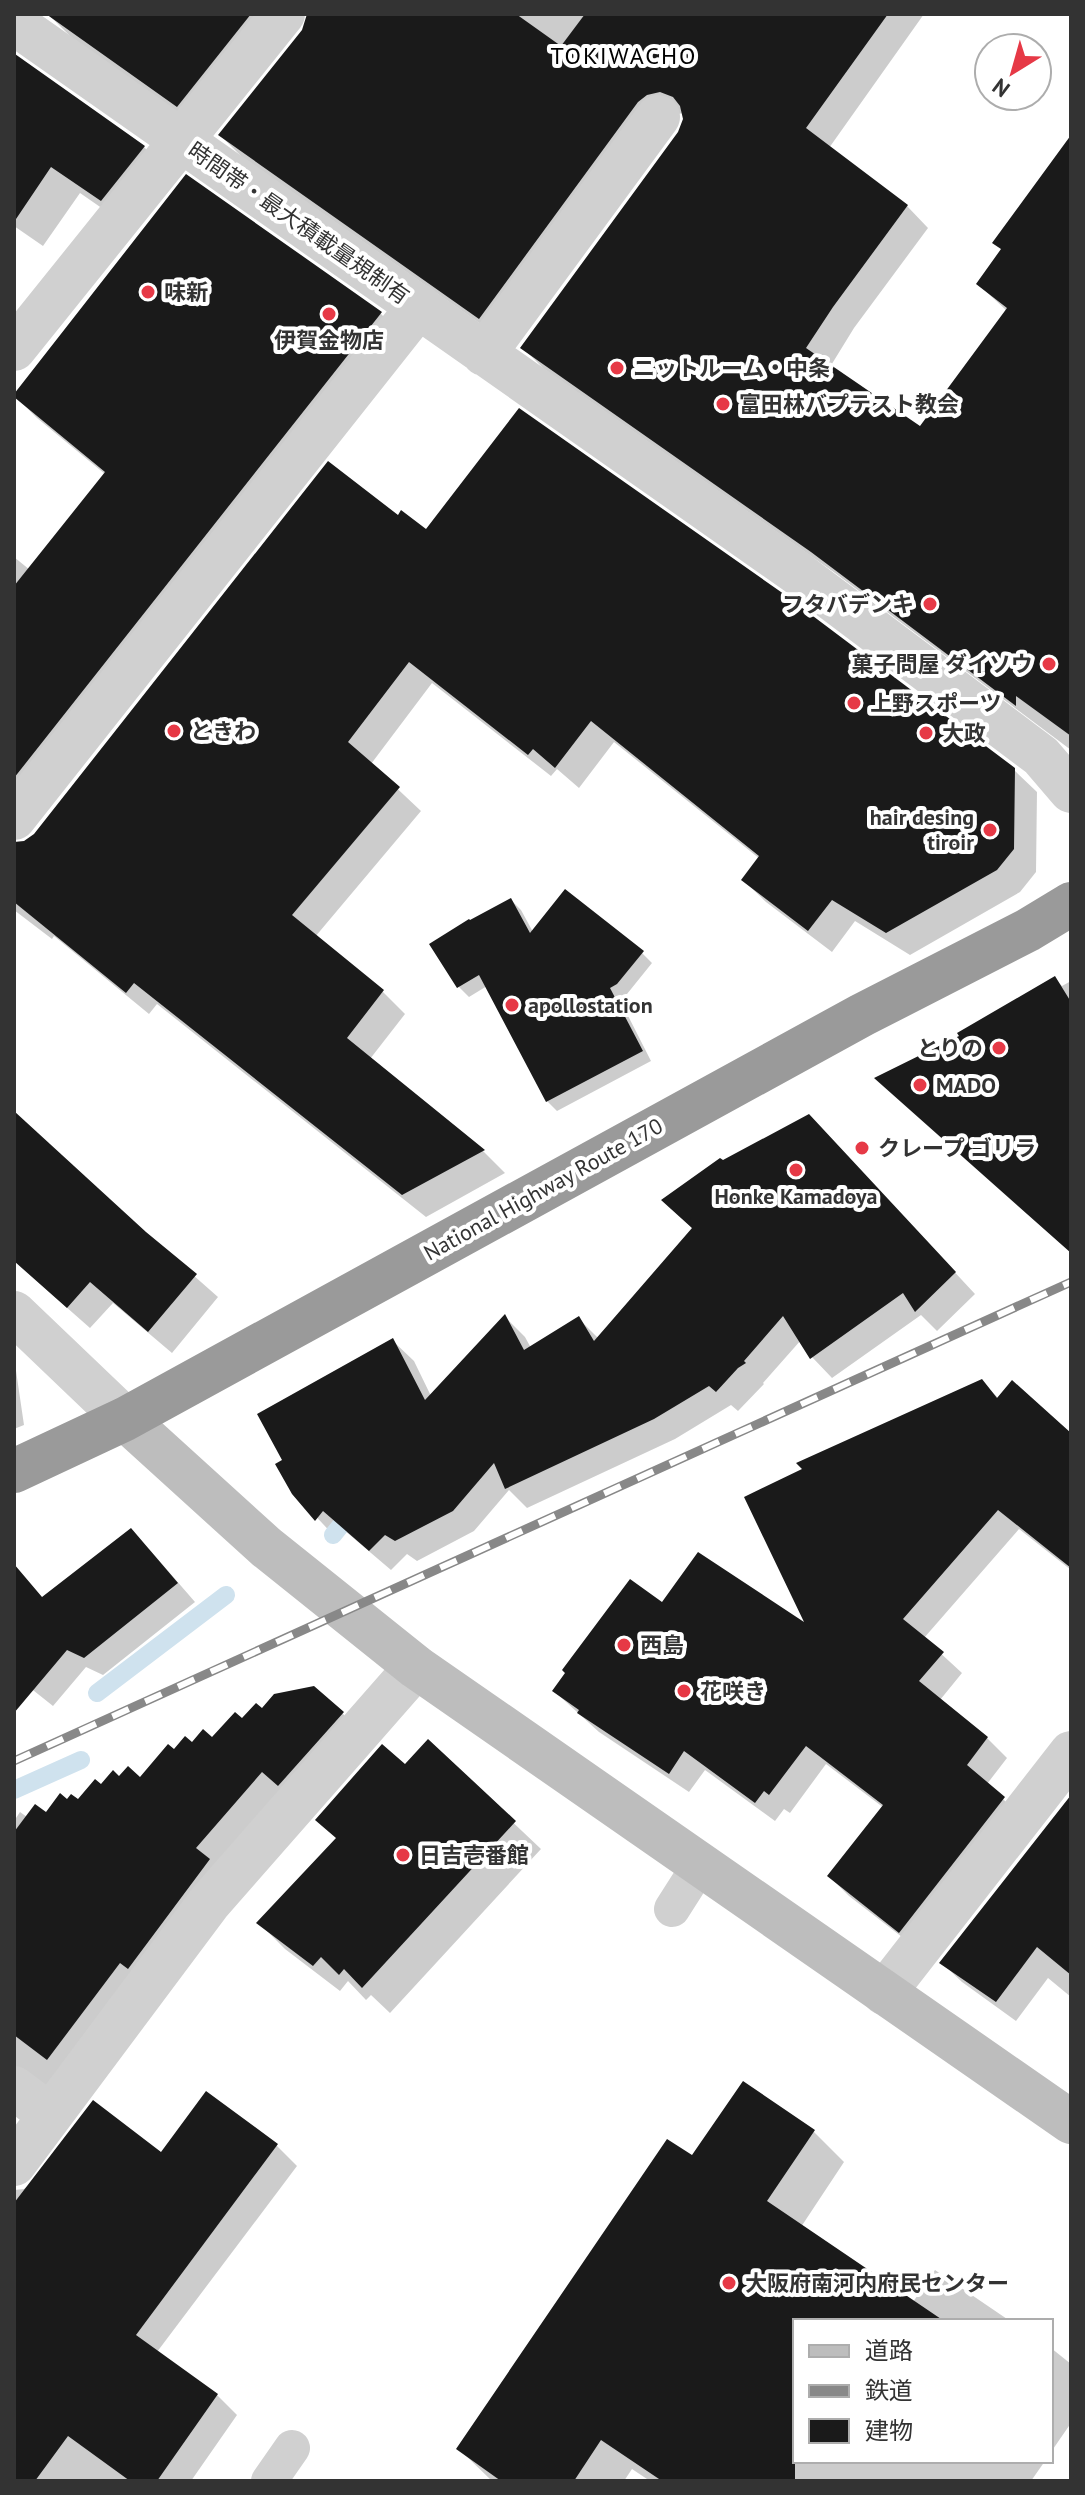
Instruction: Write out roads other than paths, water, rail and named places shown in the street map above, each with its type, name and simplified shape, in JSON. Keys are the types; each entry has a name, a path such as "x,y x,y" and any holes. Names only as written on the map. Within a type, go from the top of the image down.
{"highway":[{"name":"National Highway Route 170","path":"14,1471 125,1419 1071,904"}],"street":[{"path":"14,349 283,14"},
{"name":"時間帯・最大積載量規制有","path":"14,23 809,581 1041,756 1071,791"},
{"path":"484,354 658,117"},
{"path":"14,818 419,306"},
{"path":"14,1313 266,1547 416,1667 1071,2122"},
{"path":"14,2164 209,1903 416,1667"},
{"path":"884,1993 1071,1753"},
{"path":"14,2088 50,2115"}],"lane":[{"path":"672,1909 700,1865"},
{"path":"269,2481 292,2448"}],"waterway":[{"path":"333,1535 354,1509"},
{"path":"97,1693 226,1595"},
{"path":"14,1790 81,1760"}],"railway":[{"path":"14,1761 1071,1282"}],"place":[{"name":"味新","path":"148,292"},
{"name":"伊賀金物店","path":"329,314"},
{"name":"ニットルーム・中条","path":"617,368"},
{"name":"富田林バプテスト教会","path":"723,404"},
{"name":"フタバデンキ","path":"930,604"},
{"name":"菓子問屋 ダイソウ","path":"1049,664"},
{"name":"上野スポーツ","path":"854,703"},
{"name":"ときわ","path":"174,731"},
{"name":"大政","path":"926,733"},
{"name":"hair desing tiroir","path":"990,830"},
{"name":"apollostation","path":"512,1005"},
{"name":"とりの","path":"999,1048"},
{"name":"MADO","path":"920,1085"},
{"name":"クレープ ゴリラ","path":"862,1148"},
{"name":"Honke Kamadoya","path":"796,1170"},
{"name":"西島","path":"624,1645"},
{"name":"花咲き","path":"684,1691"},
{"name":"日吉壱番館","path":"403,1855"},
{"name":"大阪府南河内府民センター","path":"729,2283"}],"district":[{"name":"TOKIWACHO","path":"624,56"}]}
